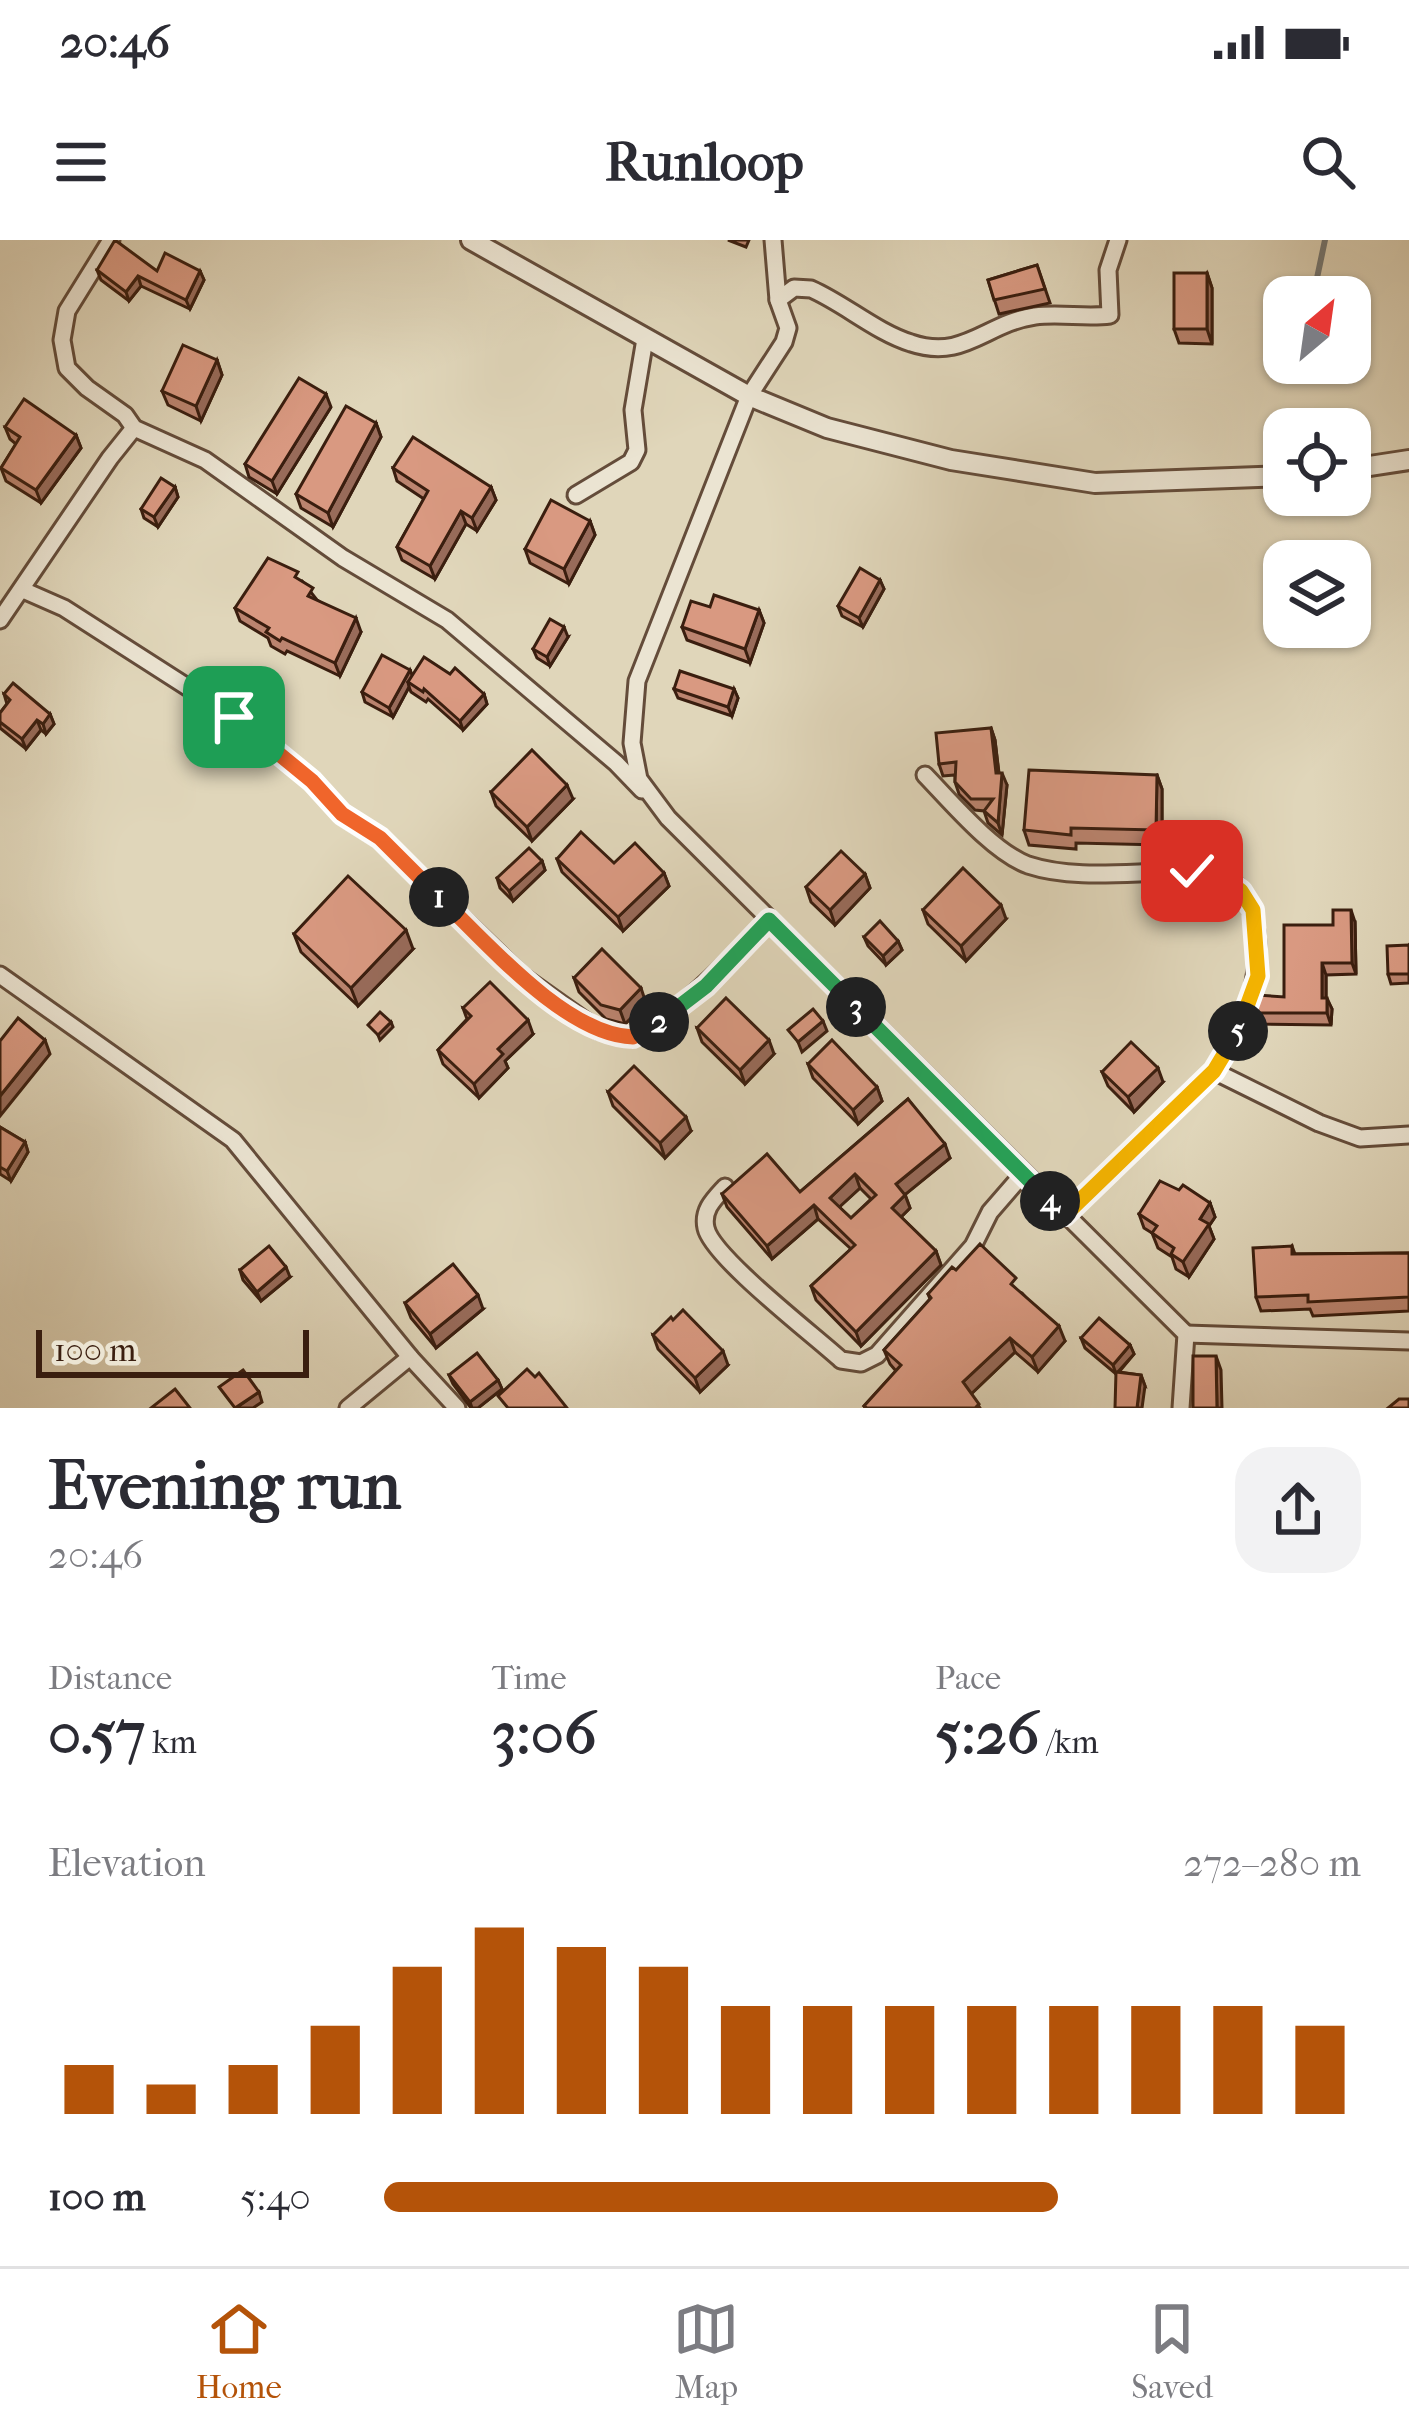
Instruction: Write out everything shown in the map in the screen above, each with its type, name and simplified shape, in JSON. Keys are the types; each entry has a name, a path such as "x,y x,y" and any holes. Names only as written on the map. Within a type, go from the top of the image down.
{"street":[{"path":"111,240 67,311 62,340 67,368 86,388 125,415 134,428 205,460 343,558 446,620 616,763 1186,1334 1409,1340"},
{"path":"471,240 749,396 827,428 951,460 1095,484 1263,477"},
{"path":"668,818 640,779 632,742 637,681 749,396 784,342 788,328 778,300 773,240"},
{"path":"778,300 794,288 812,289 910,343 951,349 997,326 1037,316 1110,316 1108,270 1118,240"},
{"path":"577,495 631,462 637,450 633,410 645,339"},
{"path":"0,620 134,428"},
{"path":"1371,466 1409,460"},
{"path":"23,590 64,608 234,717 312,781 342,814 380,838 522,976 598,1030 633,1037 668,1018 769,920"},
{"path":"925,775 1022,863 1052,871 1220,875 1241,891 1253,910 1258,976 1234,1043 1214,1071 1065,1215"},
{"path":"0,975 233,1140 457,1408"},
{"path":"1214,1071 1360,1138 1409,1136"},
{"path":"725,1187 707,1208 706,1229 721,1253 841,1360 861,1364 877,1355 919,1311 973,1246 990,1212 1023,1174"},
{"path":"1181,1408 1186,1334"},
{"path":"348,1408 410,1357"}],"building":[{"path":"115,240 157,271 165,253 200,271 186,300 138,276 126,292 97,270"},
{"path":"1037,265 1045,289 994,300 988,280"},
{"path":"1174,273 1207,273 1207,329 1174,329"},
{"path":"183,345 217,360 196,406 162,391"},
{"path":"299,378 326,394 272,481 245,464"},
{"path":"24,399 76,435 36,490 1,468 20,437 5,427"},
{"path":"346,406 376,423 328,513 296,494"},
{"path":"413,437 491,487 472,518 461,511 430,566 397,547 428,491 393,468"},
{"path":"161,478 175,487 154,517 141,509"},
{"path":"551,500 590,521 564,569 525,549"},
{"path":"268,558 298,572 295,577 313,588 308,596 356,618 335,663 280,641 266,632 269,628 235,608"},
{"path":"860,568 880,580 859,618 838,606"},
{"path":"714,595 759,610 745,649 682,627 691,601 710,607"},
{"path":"550,619 564,627 547,657 533,649"},
{"path":"382,655 410,670 389,708 362,692"},
{"path":"424,657 450,674 455,668 484,694 460,721 424,689 408,682"},
{"path":"680,671 734,689 728,707 674,689"},
{"path":"13,683 50,714 43,724 37,720 22,739 0,722 0,713 10,700 4,694"},
{"path":"991,728 996,773 1002,773 998,823 984,811 993,799 971,799 955,782 956,762 939,764 936,733"},
{"path":"532,750 567,785 527,827 491,792"},
{"path":"1029,770 1157,775 1156,830 1071,828 1071,835 1024,830"},
{"path":"581,832 614,863 635,843 664,873 618,917 557,859"},
{"path":"529,848 542,861 509,891 497,878"},
{"path":"841,851 865,874 830,910 806,887"},
{"path":"963,868 1001,905 961,946 923,910"},
{"path":"348,876 406,930 351,988 294,934"},
{"path":"1333,910 1351,910 1352,963 1322,963 1327,1013 1256,1013 1257,995 1284,997 1284,925 1333,925"},
{"path":"880,921 898,941 883,956 864,937"},
{"path":"1409,945 1409,974 1388,974 1387,946"},
{"path":"602,949 641,988 620,1010 601,1005 574,978"},
{"path":"490,982 528,1020 498,1049 503,1054 474,1084 438,1050 471,1016 463,1008"},
{"path":"726,998 769,1040 740,1070 697,1028"},
{"path":"813,1009 823,1021 798,1042 788,1030"},
{"path":"380,1012 391,1022 378,1035 368,1025"},
{"path":"18,1018 45,1040 0,1096 0,1041"},
{"path":"832,1040 877,1087 853,1110 808,1064"},
{"path":"1131,1042 1158,1068 1128,1097 1102,1072"},
{"path":"634,1066 686,1117 660,1143 608,1092"},
{"path":"908,1099 945,1144 896,1184 905,1195 892,1208 936,1251 856,1332 811,1286 855,1245 814,1205 767,1246 722,1194 767,1154 800,1192","holes":["855,1174 876,1195 851,1218 830,1198"]},
{"path":"0,1127 25,1142 7,1171 0,1167"},
{"path":"1160,1181 1179,1190 1183,1185 1210,1203 1200,1219 1209,1224 1183,1262 1171,1254 1174,1248 1152,1233 1157,1226 1139,1214"},
{"path":"980,1244 1016,1278 1011,1284 1059,1326 1032,1357 1010,1338 963,1382 979,1404 975,1408 864,1406 901,1365 884,1350 952,1267 956,1270"},
{"path":"269,1246 286,1267 257,1292 240,1270"},
{"path":"1292,1246 1292,1254 1409,1253 1409,1297 1308,1302 1308,1295 1256,1297 1253,1248"},
{"path":"453,1264 478,1295 430,1334 405,1303"},
{"path":"683,1310 723,1351 695,1378 653,1335"},
{"path":"1099,1318 1130,1345 1113,1365 1081,1338"},
{"path":"477,1353 498,1380 470,1402 449,1375"},
{"path":"1193,1356 1216,1356 1217,1408 1193,1408"},
{"path":"527,1369 535,1377 539,1373 567,1408 508,1408 498,1396"},
{"path":"243,1370 259,1392 235,1408 219,1387"},
{"path":"1116,1372 1141,1375 1137,1408 1115,1408"},
{"path":"175,1389 190,1408 151,1408"},
{"path":"1399,1399 1409,1399 1409,1408 1388,1408"}],"waterway":[{"path":"1317,276 1325,240"}],"route":[{"path":"234,717 312,781 342,814 380,838 522,976 598,1030 633,1037 668,1018 769,920 1065,1215 1214,1071 1234,1043 1258,976 1253,910 1241,891 1220,875 1192,871"}]}
